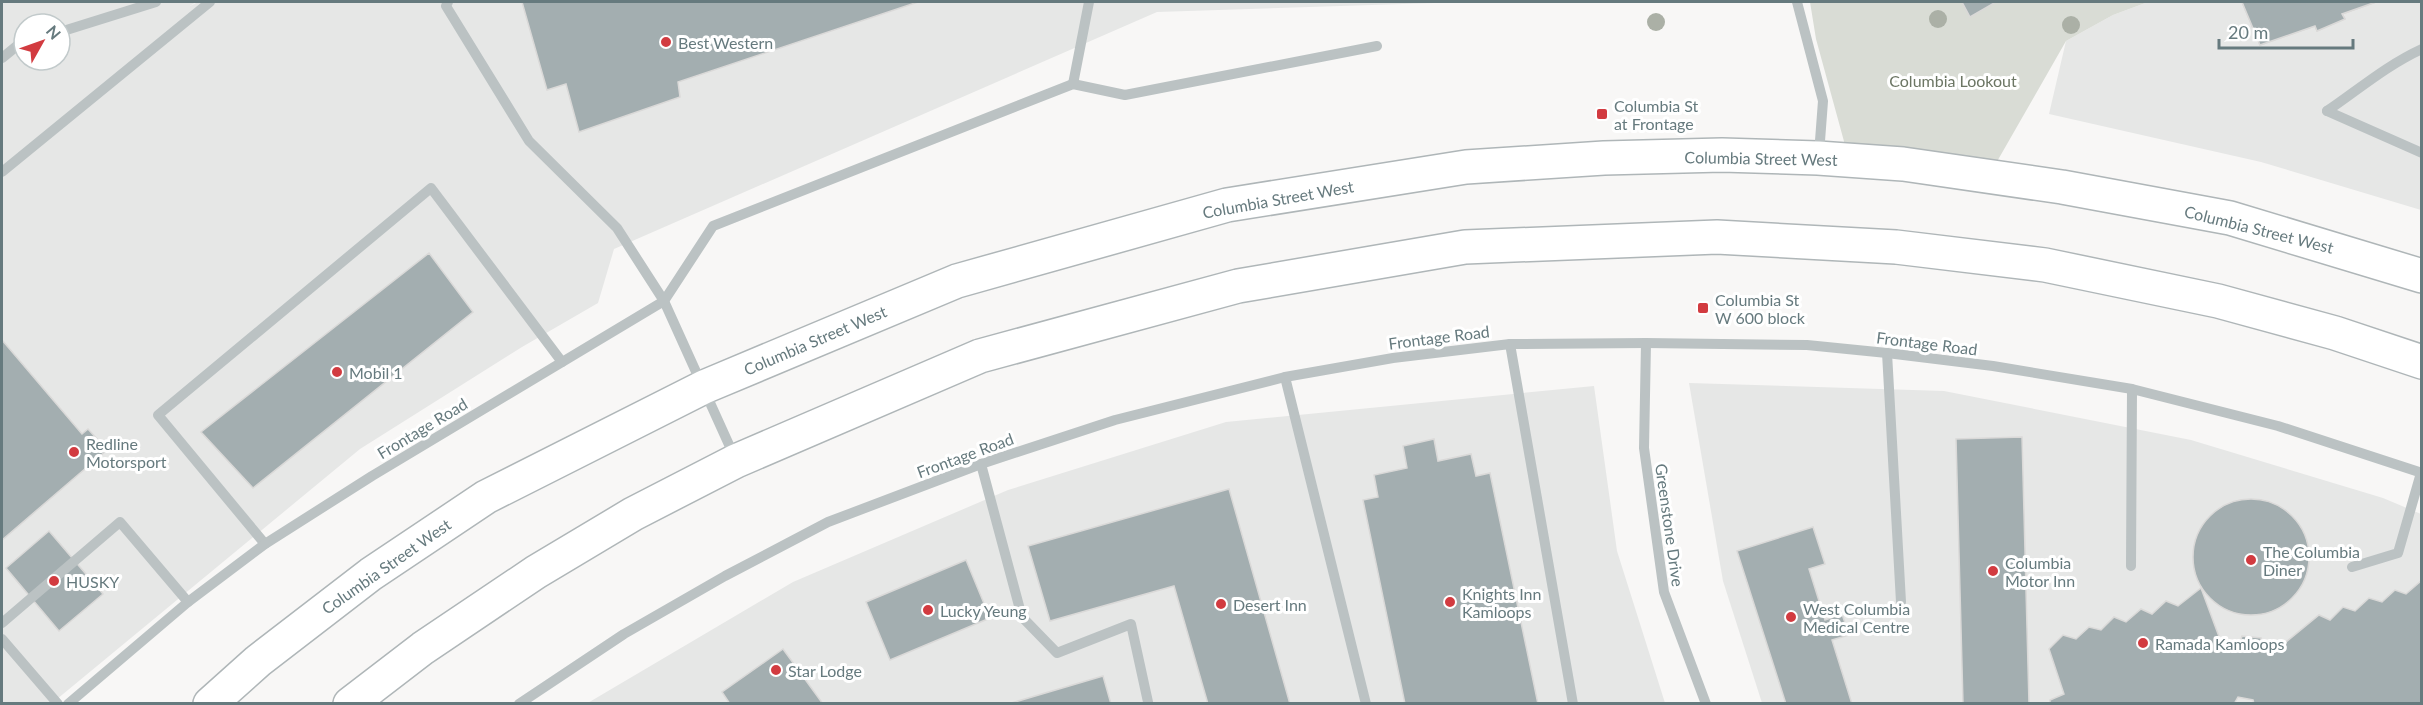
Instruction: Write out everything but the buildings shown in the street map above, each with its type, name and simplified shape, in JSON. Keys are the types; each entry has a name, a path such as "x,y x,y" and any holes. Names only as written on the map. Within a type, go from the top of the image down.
{"main road":[{"name":"Columbia Street West","path":"210,704 258,661 371,574 486,497 704,387 957,281 1227,205 1466,167 1604,158 1722,155 1903,164 2028,182 2230,218 2421,276"},
{"path":"350,704 423,648 536,572 633,514 736,461 980,356 1238,286 1465,247 1717,237 1896,247 2034,263 2218,301 2335,333 2421,362"}],"street":[{"path":"72,28 156,2"},
{"path":"2,172 210,2"},
{"path":"448,2 446,6 529,141 617,228 664,301 736,461"},
{"path":"1073,84 1089,2"},
{"path":"1797,2 1823,101 1818,159"},
{"path":"664,301 713,226 1073,84 1125,95 1377,46"},
{"path":"2421,49 2396,61 2370,82 2326,111 2421,153"},
{"path":"265,544 158,415 431,188 562,362"},
{"name":"Frontage Road","path":"68,704 188,602 265,544 372,476 664,301"},
{"name":"Greenstone Drive","path":"1646,343 1644,448 1664,592 1706,704"},
{"path":"1510,344 1573,704"},
{"name":"Frontage Road","path":"519,704 624,634 725,576 828,522 981,464 1115,420 1285,377 1393,358 1510,344 1807,345 1887,353 1994,366 2132,389 2278,426 2421,473"},
{"path":"1887,353 1901,602"},
{"path":"1285,377 1366,704"},
{"path":"2130,566 2132,389"},
{"path":"981,464 1022,617 1057,653 1131,624 1148,702"},
{"path":"2352,567 2398,553 2421,473"},
{"path":"2,623 120,522 188,602"},
{"path":"2,639 57,704"}],"shaded area":[{"path":"2,2 196,2 190,6 198,2 1466,2 1157,12 614,249 598,303 522,347 360,449 51,704 2,703"},
{"path":"2148,2 2421,2 2421,210 2261,162 2049,114 2066,41 2113,15"},
{"path":"1689,383 1944,391 2191,440 2383,498 2421,514 2421,703 1762,703 1723,581"},
{"path":"1594,386 1617,551 1665,703 586,704 793,582 1008,490 1226,422"}],"green space":[{"name":"Columbia Lookout","path":"1810,2 2148,2 2113,15 2066,41 1995,165 1845,145 1816,39"}],"place":[{"name":"Best Western","path":"666,42"},
{"name":"Columbia St at Frontage","path":"1602,114"},
{"name":"Columbia St W 600 block","path":"1703,308"},
{"name":"Mobil 1","path":"337,372"},
{"name":"Redline Motorsport","path":"74,452"},
{"name":"The Columbia Diner","path":"2251,560"},
{"name":"Columbia Motor Inn","path":"1993,571"},
{"name":"HUSKY","path":"54,581"},
{"name":"Knights Inn Kamloops","path":"1450,602"},
{"name":"Desert Inn","path":"1221,604"},
{"name":"Lucky Yeung","path":"928,610"},
{"name":"West Columbia Medical Centre","path":"1791,617"},
{"name":"Ramada Kamloops","path":"2143,643"},
{"name":"Star Lodge","path":"776,670"}]}
